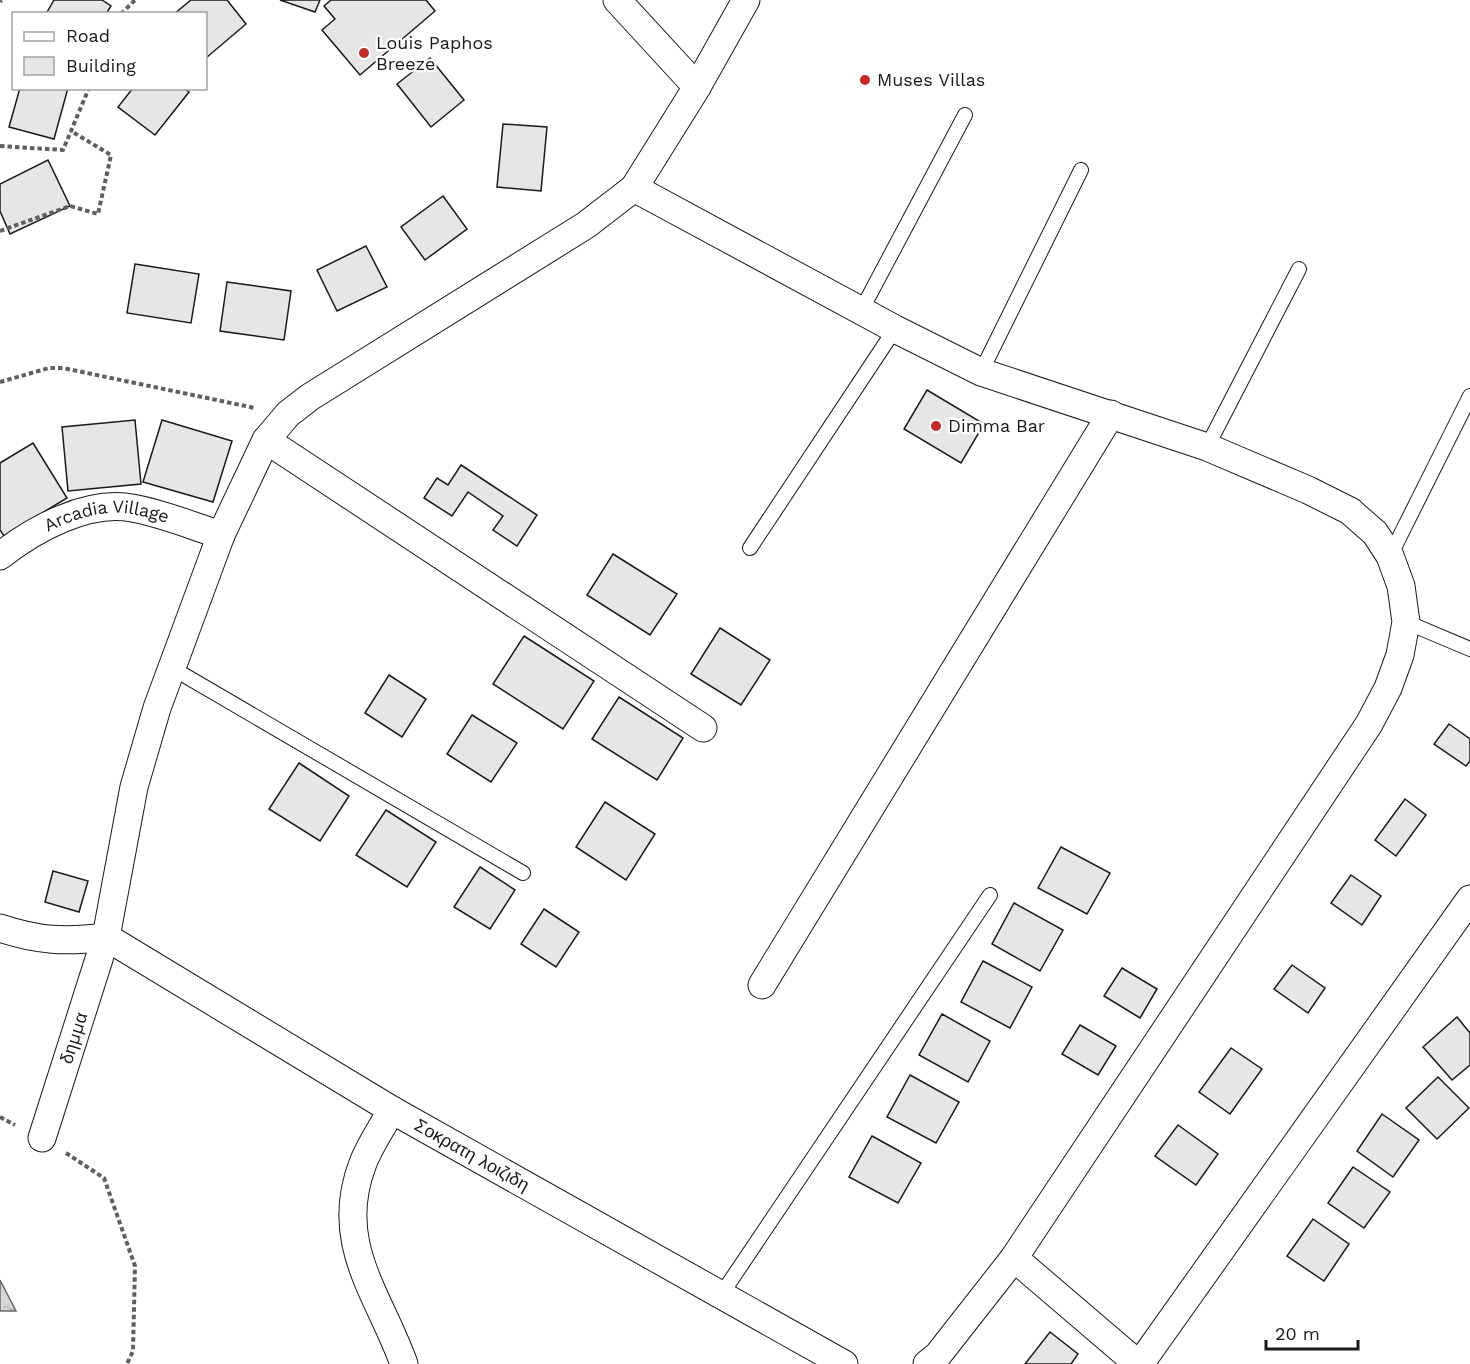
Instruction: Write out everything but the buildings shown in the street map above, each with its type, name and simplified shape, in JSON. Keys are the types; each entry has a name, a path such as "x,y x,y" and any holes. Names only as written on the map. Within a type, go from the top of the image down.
{"street":[{"path":"617,0 698,87"},
{"path":"746,0 698,87 634,188 861,311 981,372 1207,447 1308,490 1350,511 1375,533 1390,556 1401,586 1406,622 1400,655 1369,724 1014,1258 938,1355 927,1364"},
{"name":"δημμα","path":"42,1138 106,937 134,786 172,668 221,535 266,440 288,414 310,397 586,225 634,188"},
{"path":"762,985 1111,414"},
{"path":"266,440 703,728"},
{"name":"Arcadia Village","path":"0,556 47,526 109,507 132,508 221,535"},
{"path":"1014,1258 1139,1364 1470,899"},
{"path":"0,928 33,939 67,942 106,937"},
{"name":"Σοκρατη λοιζιδη","path":"106,937 392,1110 844,1364"},
{"path":"392,1110 363,1162 357,1187 353,1234 358,1259 405,1364"}],"lane":[{"path":"861,311 964,115"},
{"path":"981,372 1081,170"},
{"path":"1207,447 1299,269"},
{"path":"750,548 895,329"},
{"path":"1390,556 1470,396"},
{"path":"1406,622 1470,650"},
{"path":"172,668 524,873"},
{"path":"721,1295 990,895"}],"path":[{"path":"123,12 135,0"},
{"path":"0,146 63,150 88,90"},
{"path":"0,231 70,206 98,214 111,155 71,131"},
{"path":"0,382 49,368 63,368 288,414"},
{"path":"42,1138 104,1178 135,1266 133,1351 127,1364"}],"water":[{"path":"0,1280 16,1311 0,1311"}],"place":[{"name":"Louis Paphos Breeze","path":"364,53"},
{"name":"Muses Villas","path":"865,80"},
{"name":"Dimma Bar","path":"936,426"}]}
